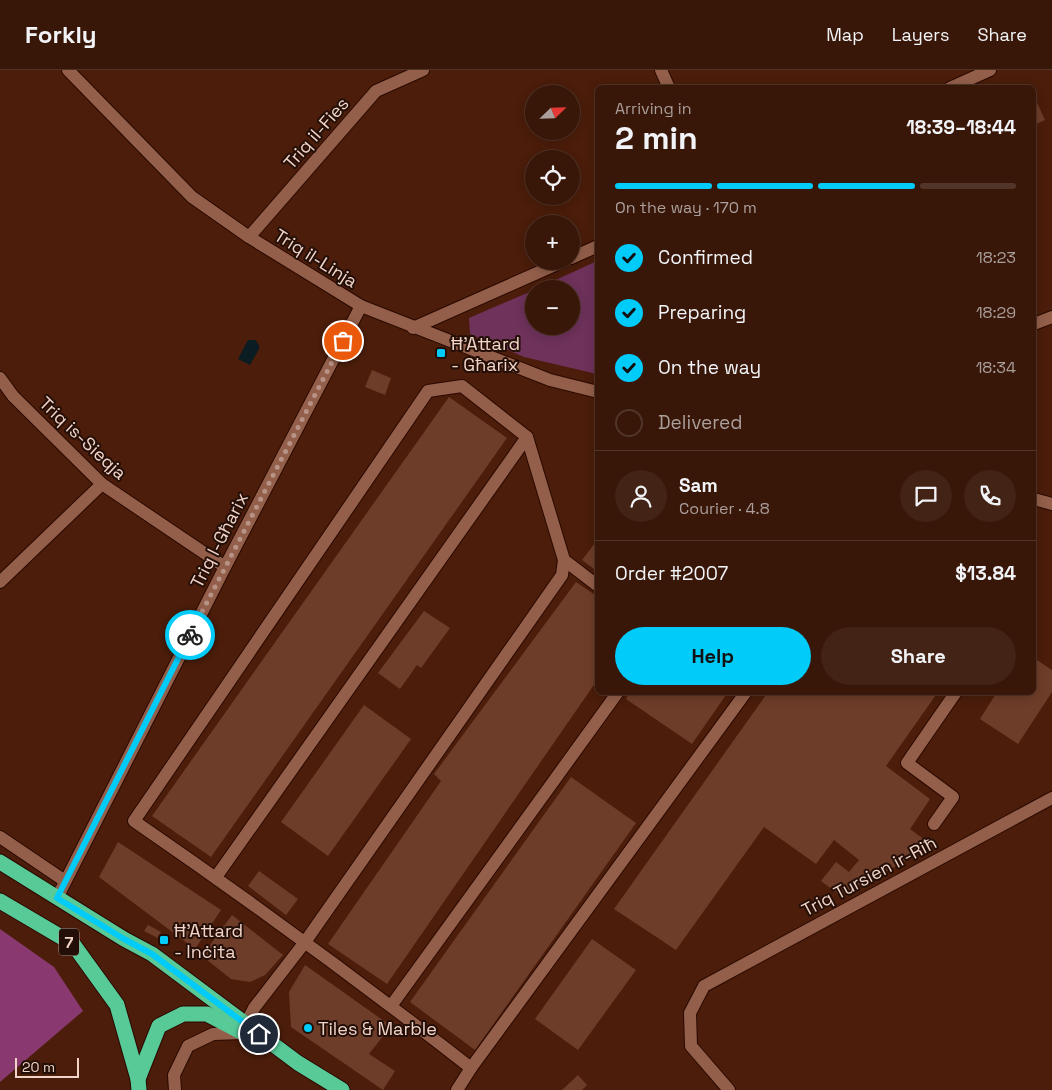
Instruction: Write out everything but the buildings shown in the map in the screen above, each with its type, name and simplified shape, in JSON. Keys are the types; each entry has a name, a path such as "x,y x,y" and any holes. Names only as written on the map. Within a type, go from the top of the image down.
{"highway":[{"name":"7","path":"0,862 124,939 152,954 244,1028 342,1090"},
{"name":"7","path":"0,900 73,944 117,1005 135,1086"},
{"path":"135,1086 159,1026 183,1014 207,1014 244,1028"}],"street":[{"name":"Triq il-Linja","path":"68,70 192,197 249,238 361,306 550,380 595,391"},
{"name":"Triq il-Fies","path":"249,238 376,91 423,70"},
{"path":"661,70 668,85"},
{"path":"957,85 990,70"},
{"path":"580,254 595,247"},
{"path":"414,328 544,270"},
{"name":"Triq l-Għarix","path":"57,898 225,567 361,306"},
{"path":"1036,323 1052,317"},
{"name":"Triq is-Sieqja","path":"0,378 13,396 102,484 225,567"},
{"path":"175,1090 174,1075 188,1046 213,1034 244,1028 254,1008 305,942 562,575 564,560 527,436 462,386 428,391 134,821 216,877 305,942 471,1068"},
{"path":"216,877 527,436"},
{"path":"0,582 102,484"},
{"path":"1036,500 1052,504"},
{"path":"564,560 595,584"},
{"path":"391,1006 616,695"},
{"path":"457,1090 471,1068 744,695"},
{"path":"934,824 953,797 907,762 954,695"},
{"name":"Triq Tursien ir-Riħ","path":"730,1090 691,1046 690,1013 704,986 1052,798"},
{"path":"0,837 65,881"}],"shaded area":[{"path":"595,262 595,374 524,357 470,334 469,318 525,294 525,335 580,335 580,280 556,280"},
{"path":"248,340 255,340 259,345 259,349 250,365 238,359"},
{"path":"0,929 54,967 83,1011 0,1082"}],"way so far":[{"path":"190,635 343,341"}],"place":[{"name":"Ħ'Attard - Għarix","path":"441,353"},
{"name":"Ħ'Attard - Inċita","path":"164,940"},
{"name":"Tiles & Marble","path":"308,1028"}],"route":[{"path":"190,635 57,898 152,954 259,1034"}]}
